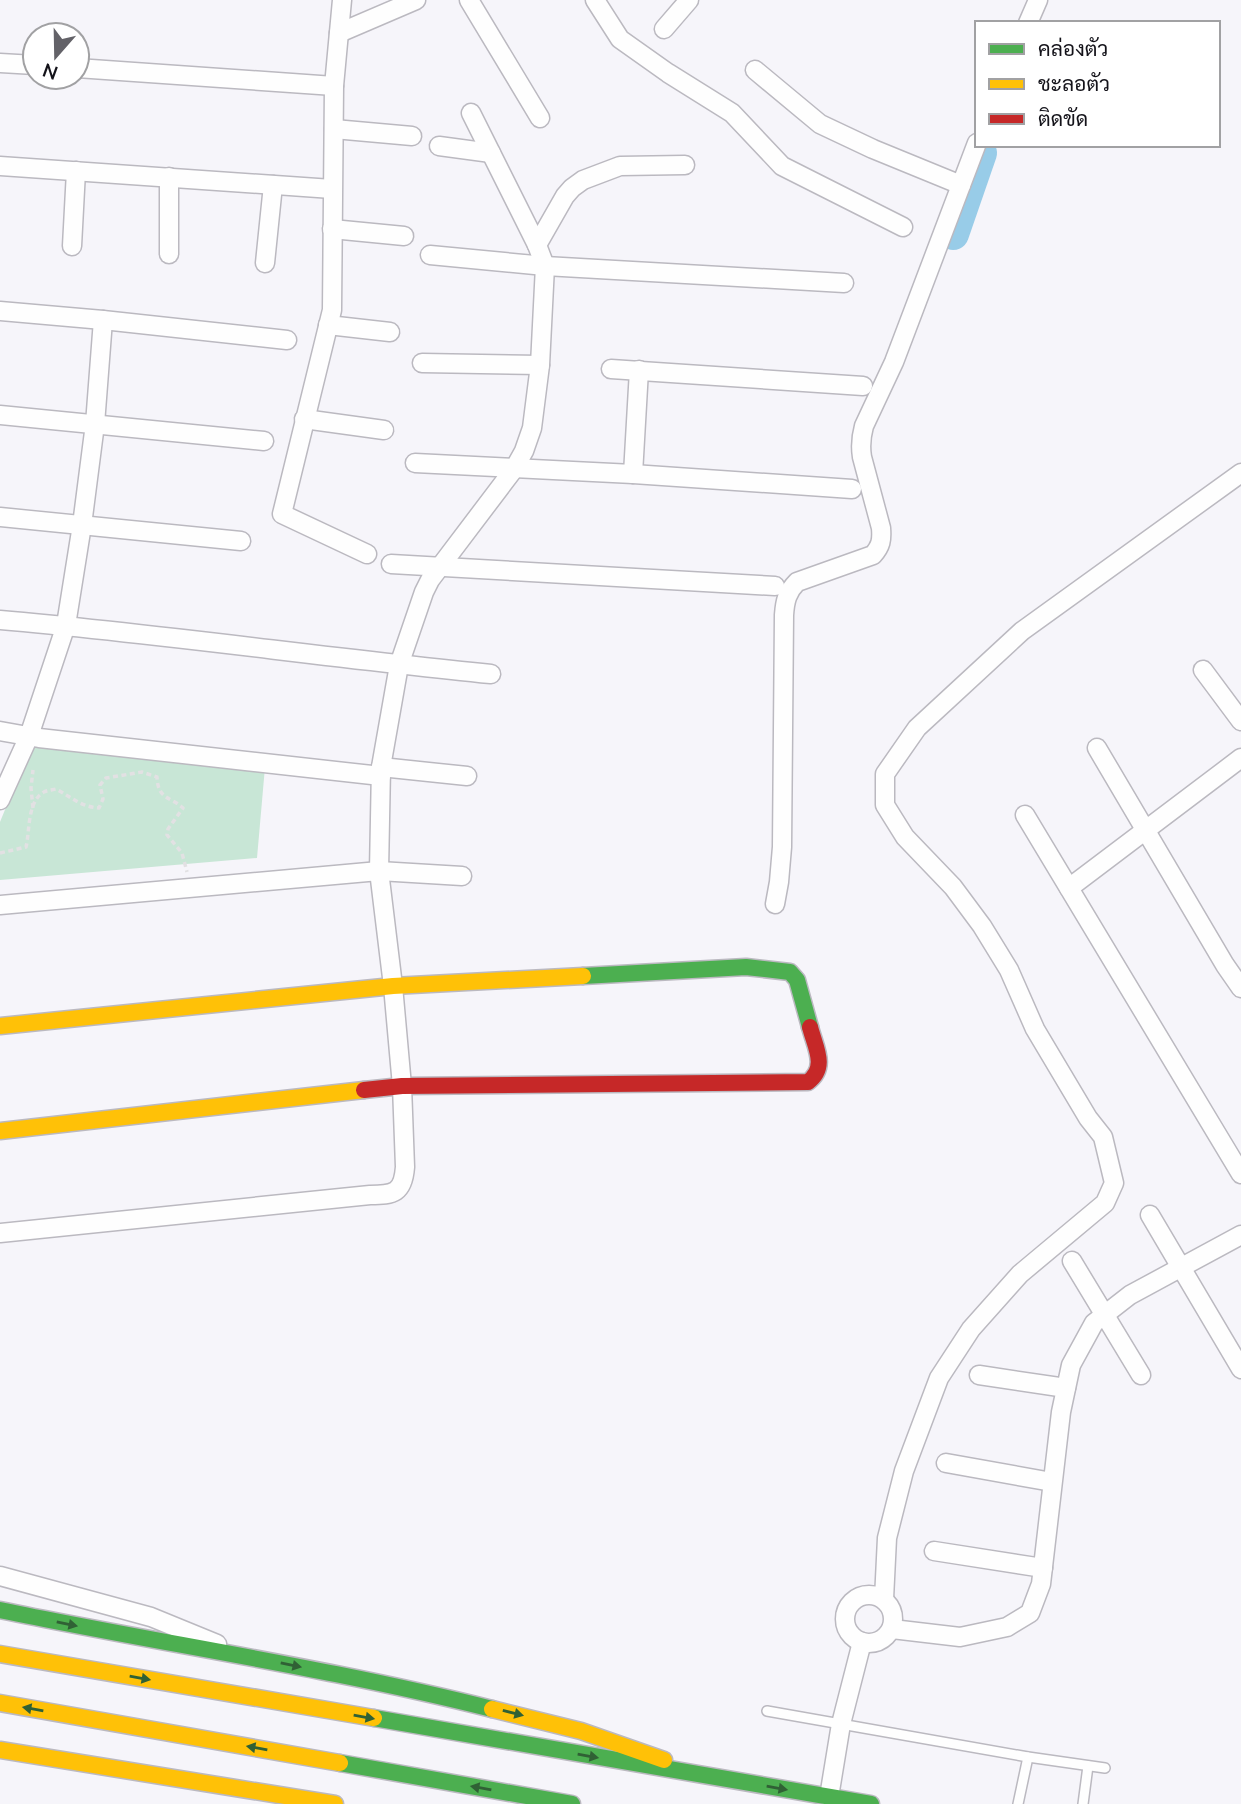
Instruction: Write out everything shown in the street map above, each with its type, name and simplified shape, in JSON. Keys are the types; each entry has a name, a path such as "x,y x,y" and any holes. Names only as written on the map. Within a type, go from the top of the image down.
{"main road":[{"path":"0,1026 393,986 746,967 790,972 797,980 820,1066 816,1076 808,1082 402,1086 0,1130"},
{"path":"0,1610 438,1695 581,1731 709,1777"},
{"path":"0,1654 871,1804"},
{"path":"0,1703 572,1804"},
{"path":"0,1749 335,1804"},
{"path":"0,1758 270,1794"}],"street":[{"path":"342,0 334,86 332,310 282,514 367,554"},
{"path":"339,33 416,0"},
{"path":"469,0 540,118"},
{"path":"595,0 620,39 732,113 782,166 904,228"},
{"path":"664,29 689,0"},
{"path":"1029,21 1038,0"},
{"path":"0,63 21,64"},
{"path":"91,69 334,86"},
{"path":"755,70 820,124 961,185"},
{"path":"0,1233 388,1195 399,1189 404,1179 402,1086 379,871 381,772 399,665 424,592 440,566 514,469 524,451 532,428 540,365 545,266 471,113"},
{"path":"334,129 412,136"},
{"path":"439,146 491,153"},
{"path":"775,904 782,847 785,600 797,582 873,555 878,549 882,539 881,528 862,457 861,436 894,362 975,147"},
{"path":"537,245 565,196 583,180 620,166 685,165"},
{"path":"0,166 332,189"},
{"path":"72,246 76,171"},
{"path":"169,177 169,254"},
{"path":"265,263 272,185"},
{"path":"332,229 404,236"},
{"path":"430,255 545,266 844,282"},
{"path":"0,311 287,340"},
{"path":"0,800 29,736 66,625 95,424 103,320"},
{"path":"328,325 390,332"},
{"path":"422,363 540,365"},
{"path":"611,369 863,386"},
{"path":"633,474 639,370"},
{"path":"0,415 264,441"},
{"path":"304,419 384,430"},
{"path":"415,463 852,489"},
{"path":"884,1599 887,1538 904,1471 939,1378 971,1329 1011,1283 1105,1203 1114,1183 1103,1137 1087,1118 1035,1030 1009,970 982,926 953,887 905,836 885,805 885,774 917,728 1022,631 1241,473"},
{"path":"0,517 241,541"},
{"path":"391,564 775,586"},
{"path":"0,620 66,625 491,674"},
{"path":"1203,670 1241,721"},
{"path":"0,731 381,772 467,776"},
{"path":"1097,748 1241,988"},
{"path":"1069,888 1241,758"},
{"path":"1025,815 1241,1174"},
{"path":"0,905 379,871 462,877"},
{"path":"1150,1215 1241,1369"},
{"path":"892,1629 960,1637 1007,1627 1031,1613 1041,1584 1061,1412 1070,1365 1094,1323 1130,1295 1241,1235"},
{"path":"1072,1261 1141,1374"},
{"path":"979,1375 1066,1388"},
{"path":"946,1463 1052,1482"},
{"path":"934,1551 1043,1568"},
{"path":"0,1576 151,1617 246,1656"},
{"path":"861,1595 877,1595 884,1599 893,1613 892,1629 880,1641 872,1643 856,1640 850,1634 844,1619 849,1605 861,1595"},
{"path":"829,1797 841,1724 862,1642"}],"lane":[{"path":"766,1711 1028,1758 1105,1768"},
{"path":"1018,1804 1028,1758"},
{"path":"1083,1804 1088,1766"}],"path":[{"path":"33,810 31,788 34,768"},
{"path":"0,853 26,847 36,800 44,792 56,789 89,808 99,808 103,799 100,785 106,778 142,772 157,777 157,786 164,797 183,808 168,829 167,835 182,853 192,888"}],"green space":[{"path":"31,746 265,767 257,858 0,880 0,822"}],"waterway":[{"path":"953,234 981,153"}],"traffic: fast":[{"path":"583,976 746,967 790,972 797,980 810,1027"},
{"path":"0,1610 308,1669 492,1709"},
{"path":"374,1718 871,1804"},
{"path":"340,1763 572,1804"}],"traffic: slow":[{"path":"0,1026 393,986 583,976"},
{"path":"0,1131 364,1090"},
{"path":"0,1654 374,1718"},
{"path":"0,1703 340,1763"},
{"path":"492,1709 581,1731 664,1760"},
{"path":"0,1750 335,1804"}],"traffic: jam":[{"path":"364,1090 402,1086 808,1082 814,1076 819,1063 810,1027"}]}
